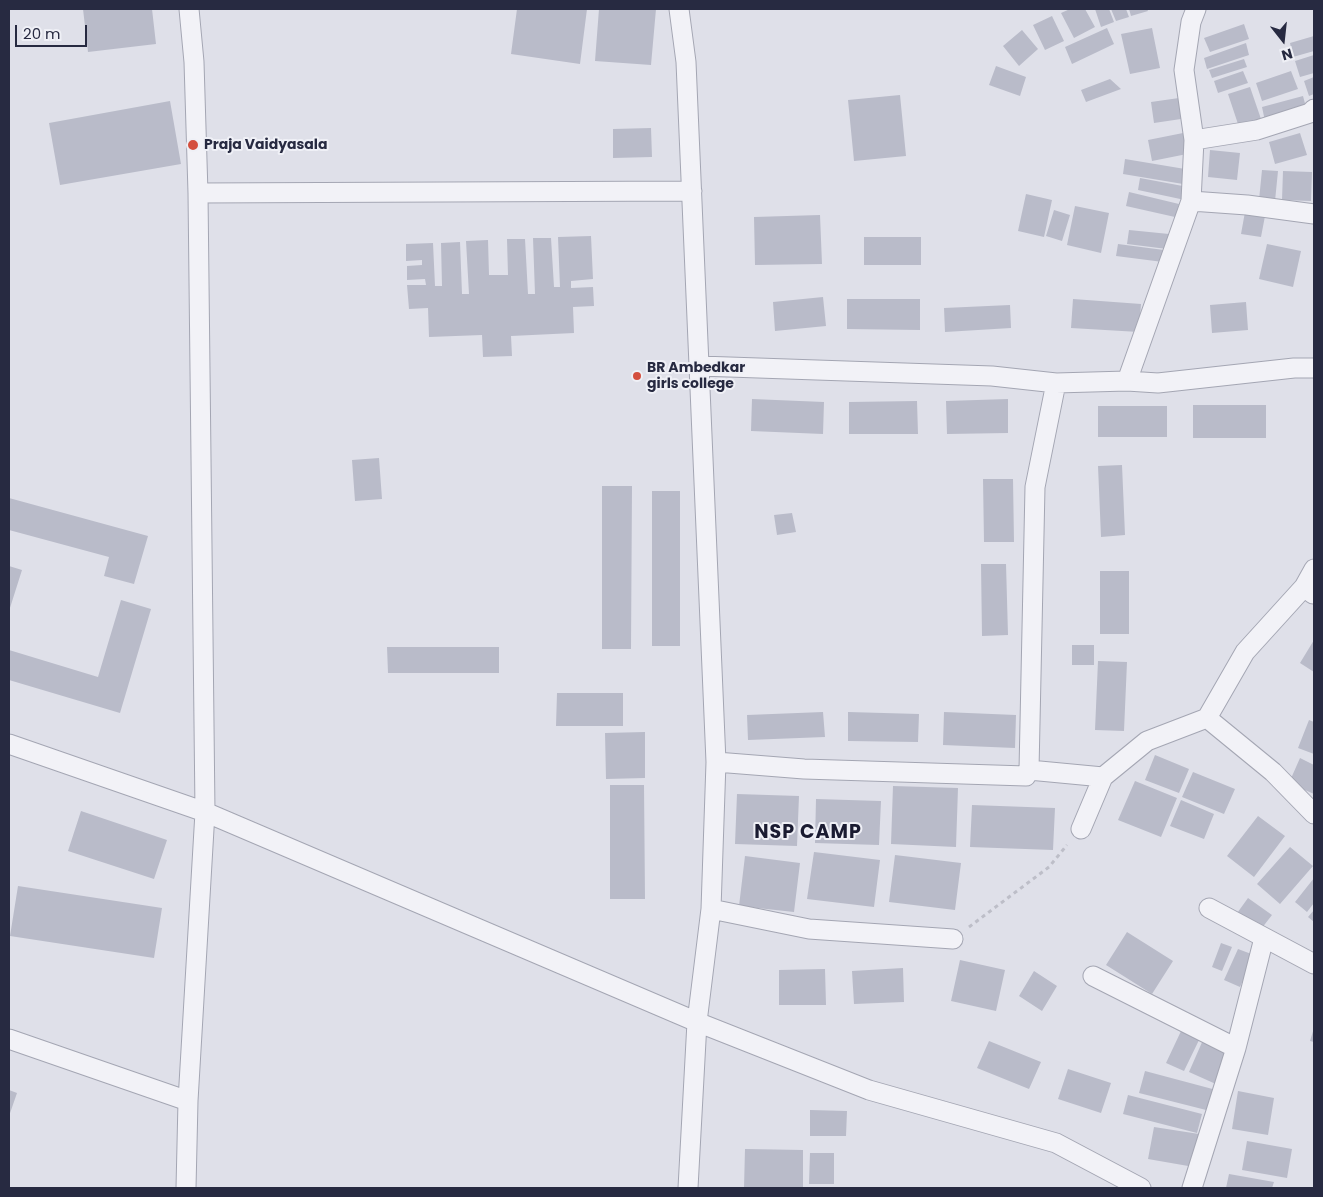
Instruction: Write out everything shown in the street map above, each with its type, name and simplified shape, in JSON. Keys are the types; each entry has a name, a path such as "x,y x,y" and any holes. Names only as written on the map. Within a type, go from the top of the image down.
{"street":[{"path":"186,1188 188,1101 205,812 198,194 194,62 189,9"},
{"path":"678,9 686,62 716,762 712,909 697,1022 688,1188"},
{"path":"1127,381 1191,201 1194,140 1184,70 1190,22 1196,9"},
{"path":"1194,140 1257,130 1310,113 1314,109"},
{"path":"198,194 692,191"},
{"path":"1191,201 1247,205 1314,214"},
{"path":"700,366 992,376 1056,383 1127,381 1158,383 1294,368 1314,368"},
{"path":"716,762 804,769 1026,776 1029,770 1035,487 1056,383"},
{"path":"1081,829 1103,777 1147,741 1206,718 1245,652 1309,591 1314,569"},
{"path":"1206,718 1273,772 1314,814"},
{"path":"9,744 205,812 697,1022 869,1090 1056,1143 1141,1188"},
{"path":"1029,770 1103,777"},
{"path":"1209,908 1314,964"},
{"path":"712,909 809,930 953,939"},
{"path":"1192,1188 1236,1048 1264,938"},
{"path":"1093,976 1236,1048"},
{"path":"9,1039 188,1101"}],"path":[{"path":"953,939 1049,867 1081,829"}],"building":[{"path":"83,9 152,9 156,44 88,52"},
{"path":"517,9 587,9 580,64 511,54"},
{"path":"599,9 656,9 651,65 595,61"},
{"path":"1070,9 1085,9 1095,27 1074,38 1061,13"},
{"path":"1095,9 1109,9 1114,22 1101,27"},
{"path":"1111,9 1126,9 1129,17 1116,21"},
{"path":"1129,9 1147,9 1148,11 1131,16"},
{"path":"1052,16 1064,41 1045,50 1033,25"},
{"path":"1244,24 1249,39 1210,52 1204,38"},
{"path":"1107,28 1114,44 1072,64 1065,47"},
{"path":"1152,28 1160,68 1130,74 1121,34"},
{"path":"1022,30 1038,49 1019,66 1003,46"},
{"path":"1314,36 1314,51 1293,57 1290,43"},
{"path":"1246,43 1249,55 1207,69 1204,58"},
{"path":"1314,55 1314,73 1300,77 1295,61"},
{"path":"1244,59 1247,67 1212,78 1209,70"},
{"path":"996,66 1026,77 1020,96 989,85"},
{"path":"1243,71 1248,83 1218,93 1214,81"},
{"path":"1291,71 1298,89 1262,101 1256,83"},
{"path":"1314,77 1314,94 1309,96 1304,81"},
{"path":"1110,79 1121,89 1086,102 1081,90"},
{"path":"1250,87 1261,119 1239,127 1228,94"},
{"path":"900,95 906,156 854,161 848,100"},
{"path":"1303,96 1307,111 1265,121 1262,107"},
{"path":"1179,98 1181,119 1154,123 1151,102"},
{"path":"170,101 181,164 60,185 49,123"},
{"path":"651,128 652,157 613,158 613,129"},
{"path":"1183,133 1187,154 1152,161 1148,140"},
{"path":"1300,133 1307,155 1275,164 1269,142"},
{"path":"1210,150 1240,153 1237,180 1208,177"},
{"path":"1125,159 1191,170 1189,185 1123,174"},
{"path":"1262,170 1278,171 1275,201 1259,200"},
{"path":"1283,171 1312,172 1311,201 1282,200"},
{"path":"1140,178 1188,187 1185,200 1138,190"},
{"path":"1129,192 1179,204 1175,217 1126,206"},
{"path":"1026,194 1052,200 1044,237 1018,231"},
{"path":"1075,206 1109,213 1101,253 1067,245"},
{"path":"1054,210 1070,215 1062,241 1046,236"},
{"path":"1245,212 1265,216 1261,237 1241,234"},
{"path":"820,215 822,264 755,265 754,217"},
{"path":"1129,230 1169,234 1167,249 1127,244"},
{"path":"591,236 593,279 571,281 571,288 593,287 594,306 573,307 574,333 511,336 512,356 483,357 482,335 429,337 428,308 409,309 407,285 426,285 425,279 407,280 407,266 422,265 422,260 406,261 406,244 433,243 435,286 442,286 441,243 460,242 462,294 469,294 466,241 488,240 489,275 508,275 507,239 525,239 528,294 535,294 533,238 551,238 554,287 560,287 558,237"},
{"path":"864,237 921,237 921,265 864,265"},
{"path":"1118,244 1164,250 1163,262 1116,256"},
{"path":"1267,244 1301,251 1293,287 1259,279"},
{"path":"823,297 826,326 775,331 773,302"},
{"path":"847,299 920,299 920,330 847,329"},
{"path":"1073,299 1141,304 1139,332 1071,328"},
{"path":"1246,302 1248,330 1212,333 1210,305"},
{"path":"1010,305 1011,328 945,332 944,308"},
{"path":"752,399 824,402 823,434 751,431"},
{"path":"1008,399 1008,433 947,434 946,401"},
{"path":"917,401 918,434 849,434 849,402"},
{"path":"1193,405 1266,405 1266,438 1193,438"},
{"path":"1098,406 1167,406 1167,437 1098,437"},
{"path":"379,458 382,499 355,501 352,460"},
{"path":"1122,465 1125,535 1101,537 1098,466"},
{"path":"983,479 1013,479 1014,542 984,542"},
{"path":"602,486 632,486 631,649 602,649"},
{"path":"652,491 680,491 680,646 652,646"},
{"path":"9,498 148,536 134,584 104,576 109,557 9,530"},
{"path":"792,513 796,532 777,535 774,515"},
{"path":"981,564 1006,564 1008,635 982,636"},
{"path":"9,566 22,570 9,611"},
{"path":"1100,571 1129,571 1129,634 1100,634"},
{"path":"121,600 151,609 120,713 9,680 9,650 98,677"},
{"path":"1314,640 1314,672 1300,663"},
{"path":"1072,645 1094,645 1094,665 1072,665"},
{"path":"387,647 499,647 499,673 388,673"},
{"path":"1098,661 1127,662 1124,731 1095,730"},
{"path":"557,693 623,693 623,726 556,726"},
{"path":"823,712 825,737 748,740 747,715"},
{"path":"848,712 919,714 918,742 848,741"},
{"path":"944,712 1016,715 1015,748 943,745"},
{"path":"1309,720 1314,722 1314,754 1298,748"},
{"path":"645,732 645,778 606,779 605,733"},
{"path":"1155,755 1189,769 1179,793 1145,780"},
{"path":"1300,758 1314,765 1314,794 1289,783"},
{"path":"1193,772 1235,789 1224,814 1182,797"},
{"path":"1135,781 1177,798 1161,837 1118,820"},
{"path":"610,785 644,785 645,899 610,899"},
{"path":"893,786 958,788 956,847 891,844"},
{"path":"737,794 799,796 797,846 735,844"},
{"path":"816,799 881,801 879,845 815,843"},
{"path":"1181,800 1214,814 1204,839 1170,826"},
{"path":"972,805 1055,808 1053,850 970,847"},
{"path":"81,811 167,840 154,879 68,851"},
{"path":"1258,816 1285,836 1254,877 1227,856"},
{"path":"1290,847 1313,866 1280,904 1257,884"},
{"path":"814,852 880,860 874,907 807,899"},
{"path":"895,855 961,863 955,910 889,902"},
{"path":"745,856 800,863 794,912 739,906"},
{"path":"1314,878 1314,903 1307,912 1295,902"},
{"path":"18,886 162,908 154,958 10,936"},
{"path":"1248,898 1272,915 1258,933 1235,916"},
{"path":"1314,910 1314,922 1308,917"},
{"path":"1127,932 1173,961 1152,994 1106,965"},
{"path":"1221,943 1232,947 1222,971 1212,967"},
{"path":"1238,949 1254,955 1240,987 1224,980"},
{"path":"960,960 1005,970 996,1011 951,1001"},
{"path":"903,968 904,1002 854,1004 852,971"},
{"path":"825,969 826,1005 779,1005 779,970"},
{"path":"1034,971 1057,986 1042,1011 1019,996"},
{"path":"1314,1028 1314,1042 1310,1041"},
{"path":"1182,1029 1200,1038 1184,1071 1166,1063"},
{"path":"1203,1040 1232,1053 1218,1085 1189,1072"},
{"path":"989,1041 1041,1062 1029,1089 977,1068"},
{"path":"1068,1069 1111,1083 1101,1113 1058,1099"},
{"path":"1145,1071 1220,1091 1214,1112 1139,1093"},
{"path":"9,1090 17,1093 9,1116"},
{"path":"1238,1091 1274,1098 1268,1135 1232,1129"},
{"path":"1128,1095 1202,1114 1197,1133 1123,1114"},
{"path":"810,1110 847,1111 846,1136 810,1136"},
{"path":"1154,1127 1199,1134 1194,1167 1148,1159"},
{"path":"1247,1141 1292,1149 1287,1178 1242,1170"},
{"path":"745,1149 803,1150 803,1188 744,1188"},
{"path":"810,1153 834,1153 834,1184 809,1184"},
{"path":"1229,1174 1274,1182 1272,1188 1226,1188"}],"place":[{"name":"Praja Vaidyasala","path":"193,145"},
{"name":"BR Ambedkar girls college","path":"637,376"}],"district":[{"name":"NSP CAMP","path":"808,833"}]}
